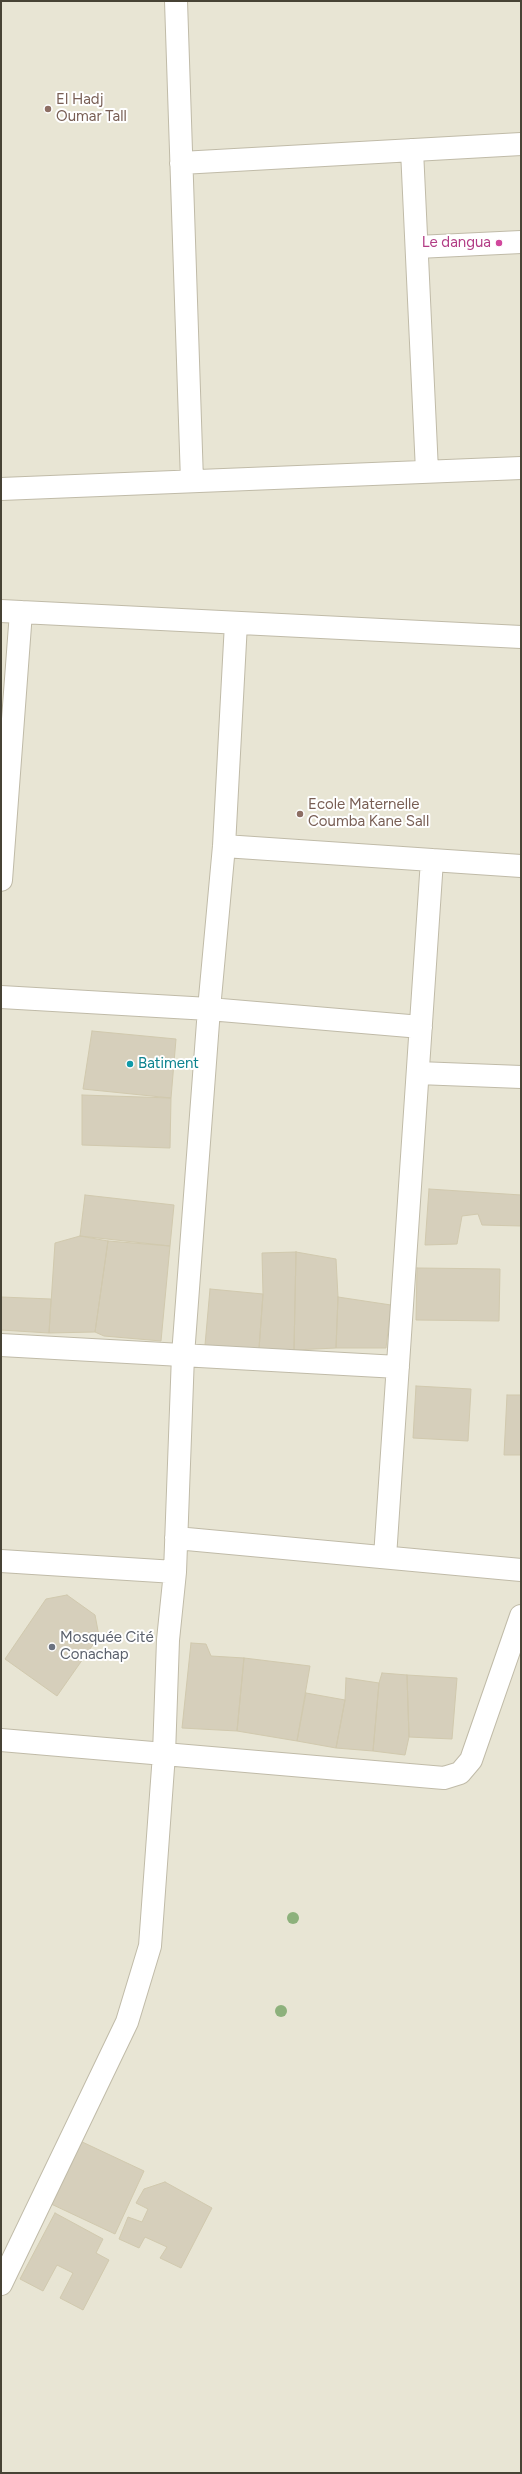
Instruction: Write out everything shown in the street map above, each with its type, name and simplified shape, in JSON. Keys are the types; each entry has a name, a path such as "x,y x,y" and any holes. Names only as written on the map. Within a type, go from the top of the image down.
{"street":[{"path":"176,1 192,481"},
{"path":"181,163 521,144"},
{"path":"412,150 427,471"},
{"path":"417,247 521,242"},
{"path":"1,489 521,468"},
{"path":"1,880 11,612 521,637"},
{"path":"1,2284 129,2015 150,1946 164,1754 168,1640 175,1572 183,1355 209,1009 224,846 236,623"},
{"path":"224,846 521,866"},
{"path":"385,1557 432,860"},
{"path":"1,997 209,1009 421,1027"},
{"path":"418,1073 521,1078"},
{"path":"1,1345 398,1367"},
{"path":"176,1538 521,1570"},
{"path":"1,1561 175,1572"},
{"path":"1,1740 444,1778 460,1773 471,1760 521,1616"}],"shaded area":[{"path":"1,1 521,1 521,2473 1,2473"}],"building":[{"name":"Batiment","path":"92,1031 176,1039 171,1098 83,1089"},
{"path":"82,1095 171,1098 170,1148 82,1145"},
{"path":"429,1189 521,1195 521,1226 482,1225 478,1214 462,1216 457,1244 425,1245"},
{"path":"85,1195 174,1205 170,1246 80,1236"},
{"path":"80,1236 108,1241 95,1332 49,1333 55,1243"},
{"path":"108,1241 170,1246 161,1341 104,1336 95,1332"},
{"path":"296,1252 336,1259 338,1297 336,1348 294,1350"},
{"path":"296,1252 294,1350 259,1349 263,1294 262,1253"},
{"path":"417,1268 500,1269 499,1321 416,1320"},
{"path":"210,1289 263,1294 259,1349 205,1345"},
{"path":"1,1297 51,1299 49,1333 1,1330"},
{"path":"338,1297 391,1305 386,1348 336,1348"},
{"path":"416,1386 471,1389 468,1441 413,1438"},
{"path":"507,1395 521,1395 521,1455 504,1455"},
{"name":"Mosquée Cité Conachap","path":"67,1595 95,1615 99,1636 57,1696 5,1659 46,1599"},
{"path":"191,1643 206,1644 211,1656 244,1658 237,1731 182,1728"},
{"path":"244,1658 310,1666 297,1741 237,1731"},
{"path":"382,1673 407,1675 409,1737 405,1755 373,1751 379,1683"},
{"path":"407,1675 457,1678 452,1739 409,1737"},
{"path":"346,1678 379,1683 373,1751 336,1748 345,1700"},
{"path":"306,1693 345,1700 336,1748 297,1741"},
{"path":"78,2140 144,2171 115,2234 49,2203"},
{"path":"165,2182 212,2208 181,2268 160,2258 167,2247 145,2237 139,2248 119,2239 128,2217 142,2222 148,2209 136,2203 144,2189"},
{"path":"55,2213 103,2239 96,2253 109,2260 83,2310 60,2298 73,2273 57,2265 43,2291 20,2279"}],"place":[{"name":"El Hadj Oumar Tall","path":"48,109"},
{"name":"Le dangua","path":"499,243"},
{"name":"Ecole Maternelle Coumba Kane Sall","path":"300,814"},
{"name":"Batiment","path":"130,1064"},
{"name":"Mosquée Cité Conachap","path":"52,1647"}]}
